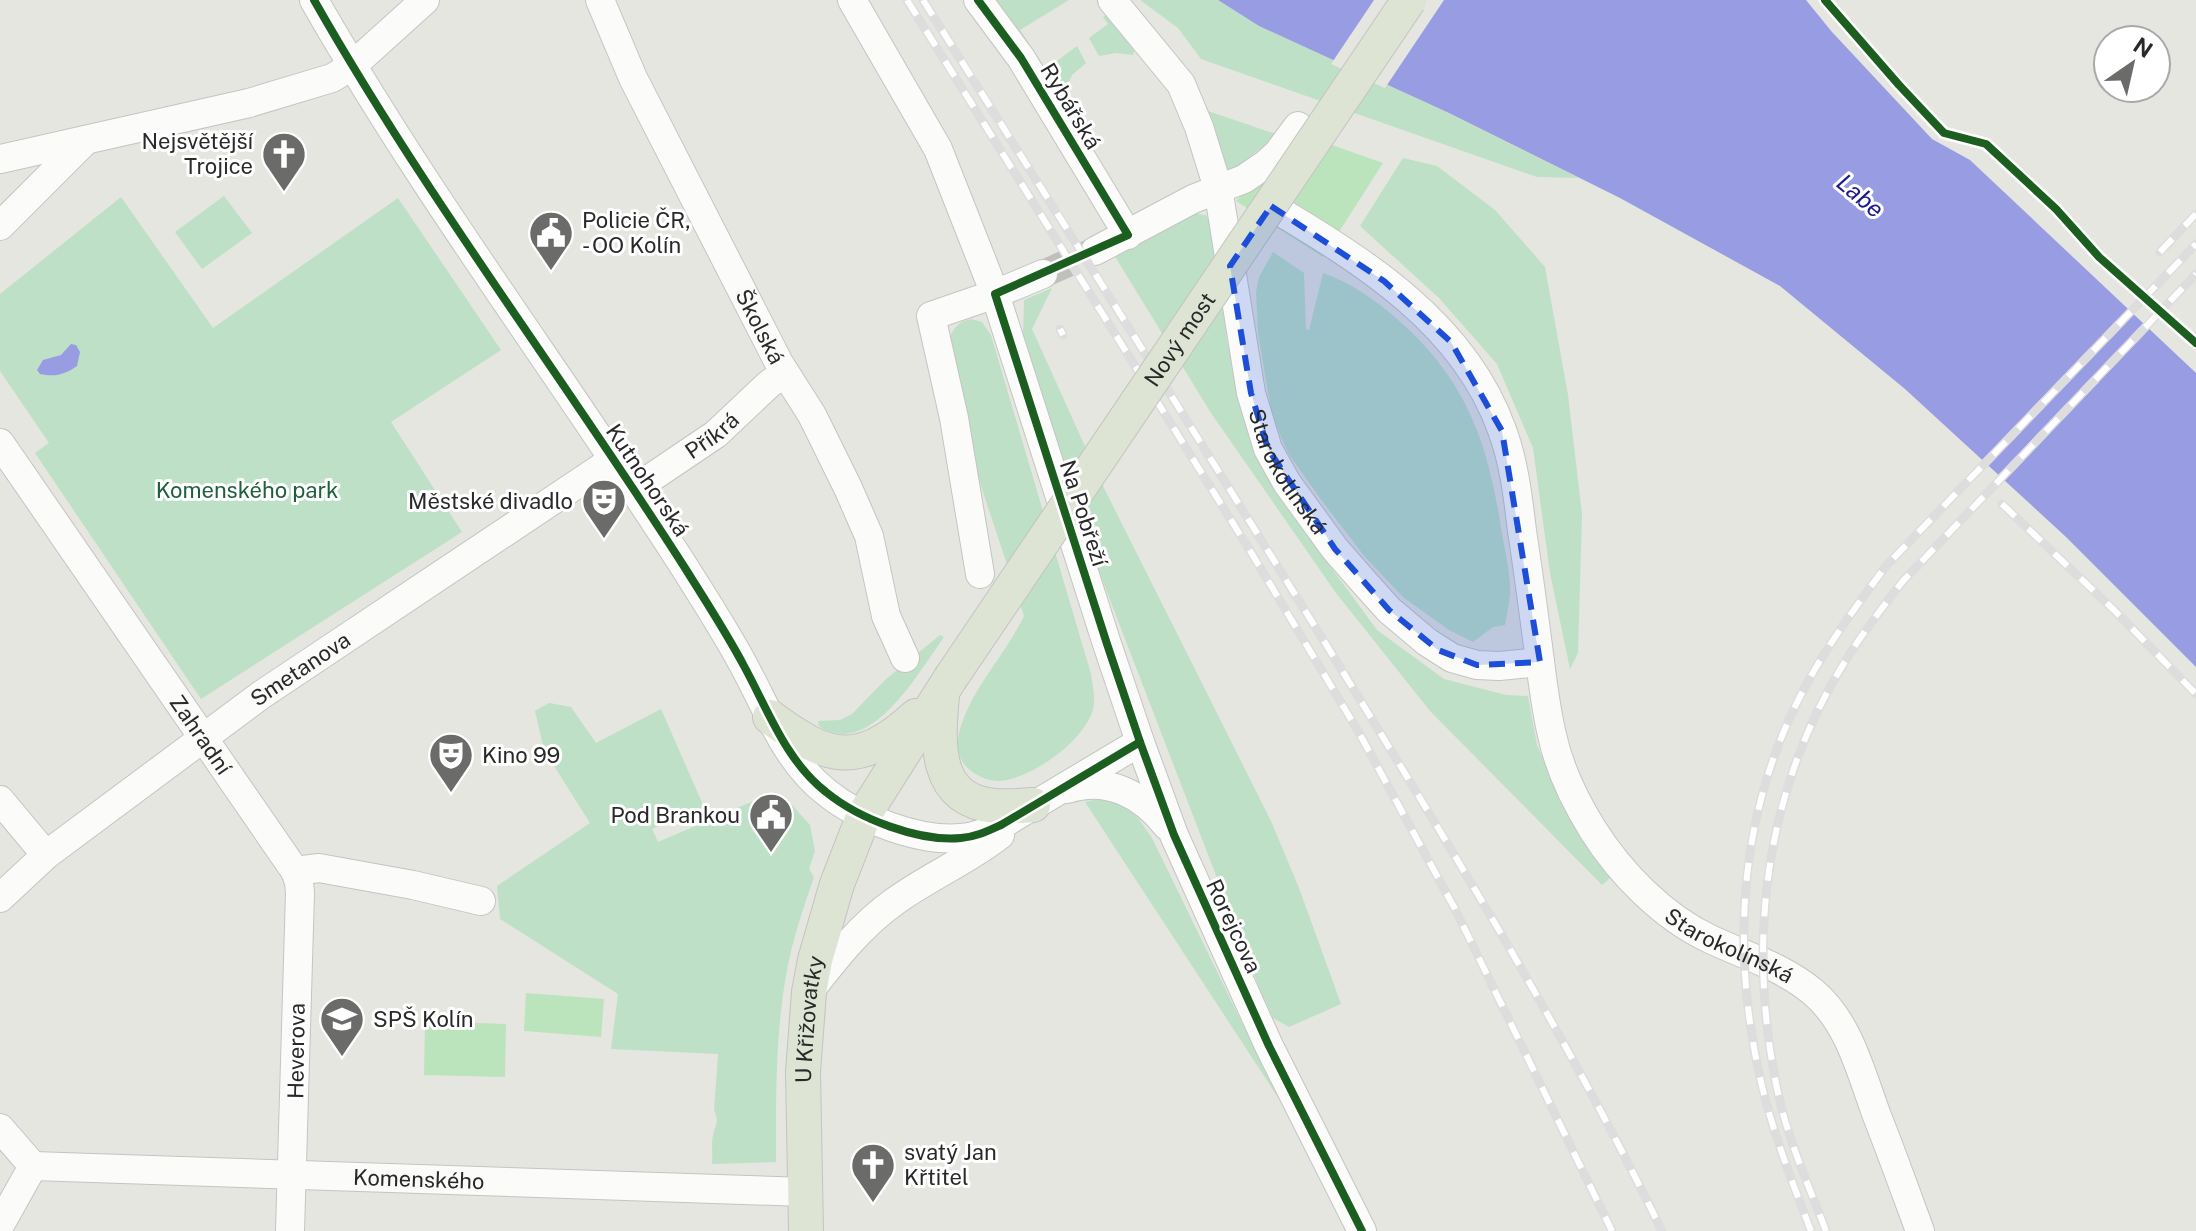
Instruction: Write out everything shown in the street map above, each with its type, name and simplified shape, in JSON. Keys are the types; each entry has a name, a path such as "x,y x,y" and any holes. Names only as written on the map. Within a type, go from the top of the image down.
{"main road":[{"name":"Nový most","path":"946,685 1409,0"},
{"path":"770,717 809,744 830,752 847,753 871,746 892,735 946,685"},
{"path":"946,685 939,747 943,768 949,779 967,798 979,803 993,806 1042,800"},
{"name":"U Křižovatky","path":"806,1231 803,1072 809,992 815,960 830,906 864,815 946,685"}],"street":[{"name":"Kutnohorská","path":"314,0 412,162 728,637 787,747 811,779 833,797 864,815 933,838 963,838 988,832 1042,800"},
{"path":"8,218 8,170 0,159 249,103 332,78 352,66 425,0"},
{"name":"Školská","path":"600,0 633,78 848,488 869,536 886,616 905,658"},
{"name":"Na Pobřeží","path":"852,0 938,149 995,294 1140,742"},
{"name":"Rybářská","path":"978,0 1021,58 1128,235"},
{"name":"Starokolínská","path":"1112,0 1181,84 1203,137 1218,188 1251,393 1268,449 1287,483 1335,549 1363,581 1389,610 1427,642 1452,658 1477,665 1540,662"},
{"path":"1095,251 1193,199 1244,179 1278,153 1298,126"},
{"path":"8,218 86,140"},
{"name":"Starokolínská","path":"1271,206 1329,241 1416,306 1451,342 1481,385 1502,431 1515,483 1552,737 1569,787 1594,832 1623,870 1662,908 1705,936 1786,973 1814,993 1835,1016 1852,1048 1920,1231"},
{"path":"980,574 954,418 931,316 1043,274"},
{"name":"Příkrá","path":"633,490 716,434 785,373"},
{"name":"Zahradní","path":"0,443 295,871"},
{"name":"Smetanova","path":"0,898 46,855 261,695 613,460"},
{"path":"809,992 857,935 891,904 986,846 1042,800 1140,742"},
{"name":"Rorejcova","path":"1140,742 1174,835 1269,1046 1362,1231"},
{"path":"1042,800 1085,785 1121,788 1148,806 1174,835"},
{"path":"0,800 46,855"},
{"path":"295,871 319,868 481,901"},
{"name":"Heverova","path":"290,1231 300,893 295,871"},
{"path":"0,1128 33,1166 0,1225"},
{"name":"Komenského","path":"33,1166 805,1192"}],"highlighted area":[{"path":"1271,206 1384,281 1451,342 1502,431 1540,662 1477,665 1438,650 1389,610 1335,549 1268,449 1251,393 1230,266"}],"green space":[{"path":"989,0 1069,0 1020,30 1028,42 1024,44"},
{"path":"1140,0 1218,0 1259,26 1449,113 1579,178 1537,177 1201,59 1178,28"},
{"path":"1108,13 1135,49 1133,55 1116,53 1099,56 1089,38 1108,24 1103,17"},
{"path":"1077,46 1086,63 1072,75 1060,101 1035,60 1037,56 1046,69"},
{"path":"1196,107 1279,135 1226,174"},
{"path":"1301,134 1383,163 1323,257 1236,201"},
{"path":"1403,158 1437,166 1495,210 1545,267 1568,395 1582,514 1578,653 1570,669 1550,573 1533,448 1497,364 1439,298 1360,226"},
{"path":"224,196 252,233 202,269 175,232"},
{"name":"Komenského park","path":"121,197 213,328 398,198 501,350 391,422 462,532 201,699 35,453 49,443 0,371 0,294"},
{"path":"1189,213 1206,215 1219,235 1227,341 1251,439 1305,532 1377,630 1444,679 1506,695 1528,696 1537,745 1565,810 1610,878 1602,885 1430,711 1336,593 1211,413 1114,255"},
{"path":"1273,252 1304,273 1306,329 1309,330 1323,273 1362,292 1396,318 1439,362 1455,385 1479,435 1494,490 1509,576 1510,594 1505,625 1493,627 1473,642 1449,630 1404,598 1365,557 1288,453 1272,416 1258,333 1256,292 1259,277"},
{"path":"1052,288 1032,329 1102,484 1271,821 1341,1004 1289,1027 1273,1018 1262,995 1057,462 1023,336 1024,300"},
{"path":"971,319 982,322 991,335 1091,674 1094,697 1090,717 1071,743 1043,765 1012,779 999,781 984,778 967,767 959,754 958,744 971,702 1024,616 981,486 948,347 954,329"},
{"path":"940,635 944,637 907,689 875,722 857,732 838,734 819,726 818,721 840,720 852,714 885,680"},
{"path":"549,703 571,707 596,743 661,709 704,807 652,829 658,842 770,794 785,797 810,825 815,851 809,869 814,877 790,954 781,1014 776,1162 712,1164 712,1138 717,1121 714,1111 718,1054 611,1049 618,994 500,919 497,886 590,823 544,750 535,711"},
{"path":"1098,799 1125,805 1152,838 1279,1099 1085,802"},
{"path":"526,993 604,999 601,1037 524,1031"},
{"path":"425,1021 506,1024 505,1077 424,1075"}],"water":[{"name":"Labe","path":"1218,0 1806,0 1932,139 1970,160 2196,373 2196,667 2065,536 1905,389 1780,286 1620,198 1449,113 1259,26"},
{"path":"71,344 76,345 80,352 77,366 59,374 40,374 37,370 43,360 61,355"}],"pier":[{"path":"1374,0 1444,0 1385,88 1331,64"}],"tunnel":[{"path":"1043,274 1095,251"}],"railway":[{"path":"907,0 1249,549 1358,731 1454,907 1612,1231"},
{"path":"923,0 1288,583 1466,875 1588,1087 1662,1231"},
{"path":"2160,252 2196,214"},
{"path":"1811,1231 1783,1157 1761,1082 1746,981 1744,930 1754,830 1783,734 1823,655 1886,566 2196,244"},
{"path":"1826,1231 1782,1111 1768,1037 1764,981 1764,925 1769,869 1780,815 1796,762 1818,710 1846,660 1903,581 2196,274"},
{"path":"1060,329 1063,335"},
{"path":"2002,504 2114,610 2196,694"}],"cycle path":[{"path":"314,0 448,216 685,568 737,653 789,750 826,792 855,811 890,827 927,836 966,837 1001,825 1140,742"},
{"path":"978,0 1021,58 1128,235 995,294 1107,644 1174,835 1269,1046 1362,1231"},
{"path":"1825,0 1944,133 1986,144 2056,209 2099,257 2196,343"}],"place":[{"name":"Nejsvětější Trojice","path":"284,193"},
{"name":"Policie ČR, - OO Kolín","path":"551,272"},
{"name":"Městské divadlo","path":"604,540"},
{"name":"Kino 99","path":"451,794"},
{"name":"Pod Brankou","path":"771,854"},
{"name":"SPŠ Kolín","path":"342,1058"},
{"name":"svatý Jan Křtitel","path":"873,1204"}]}
